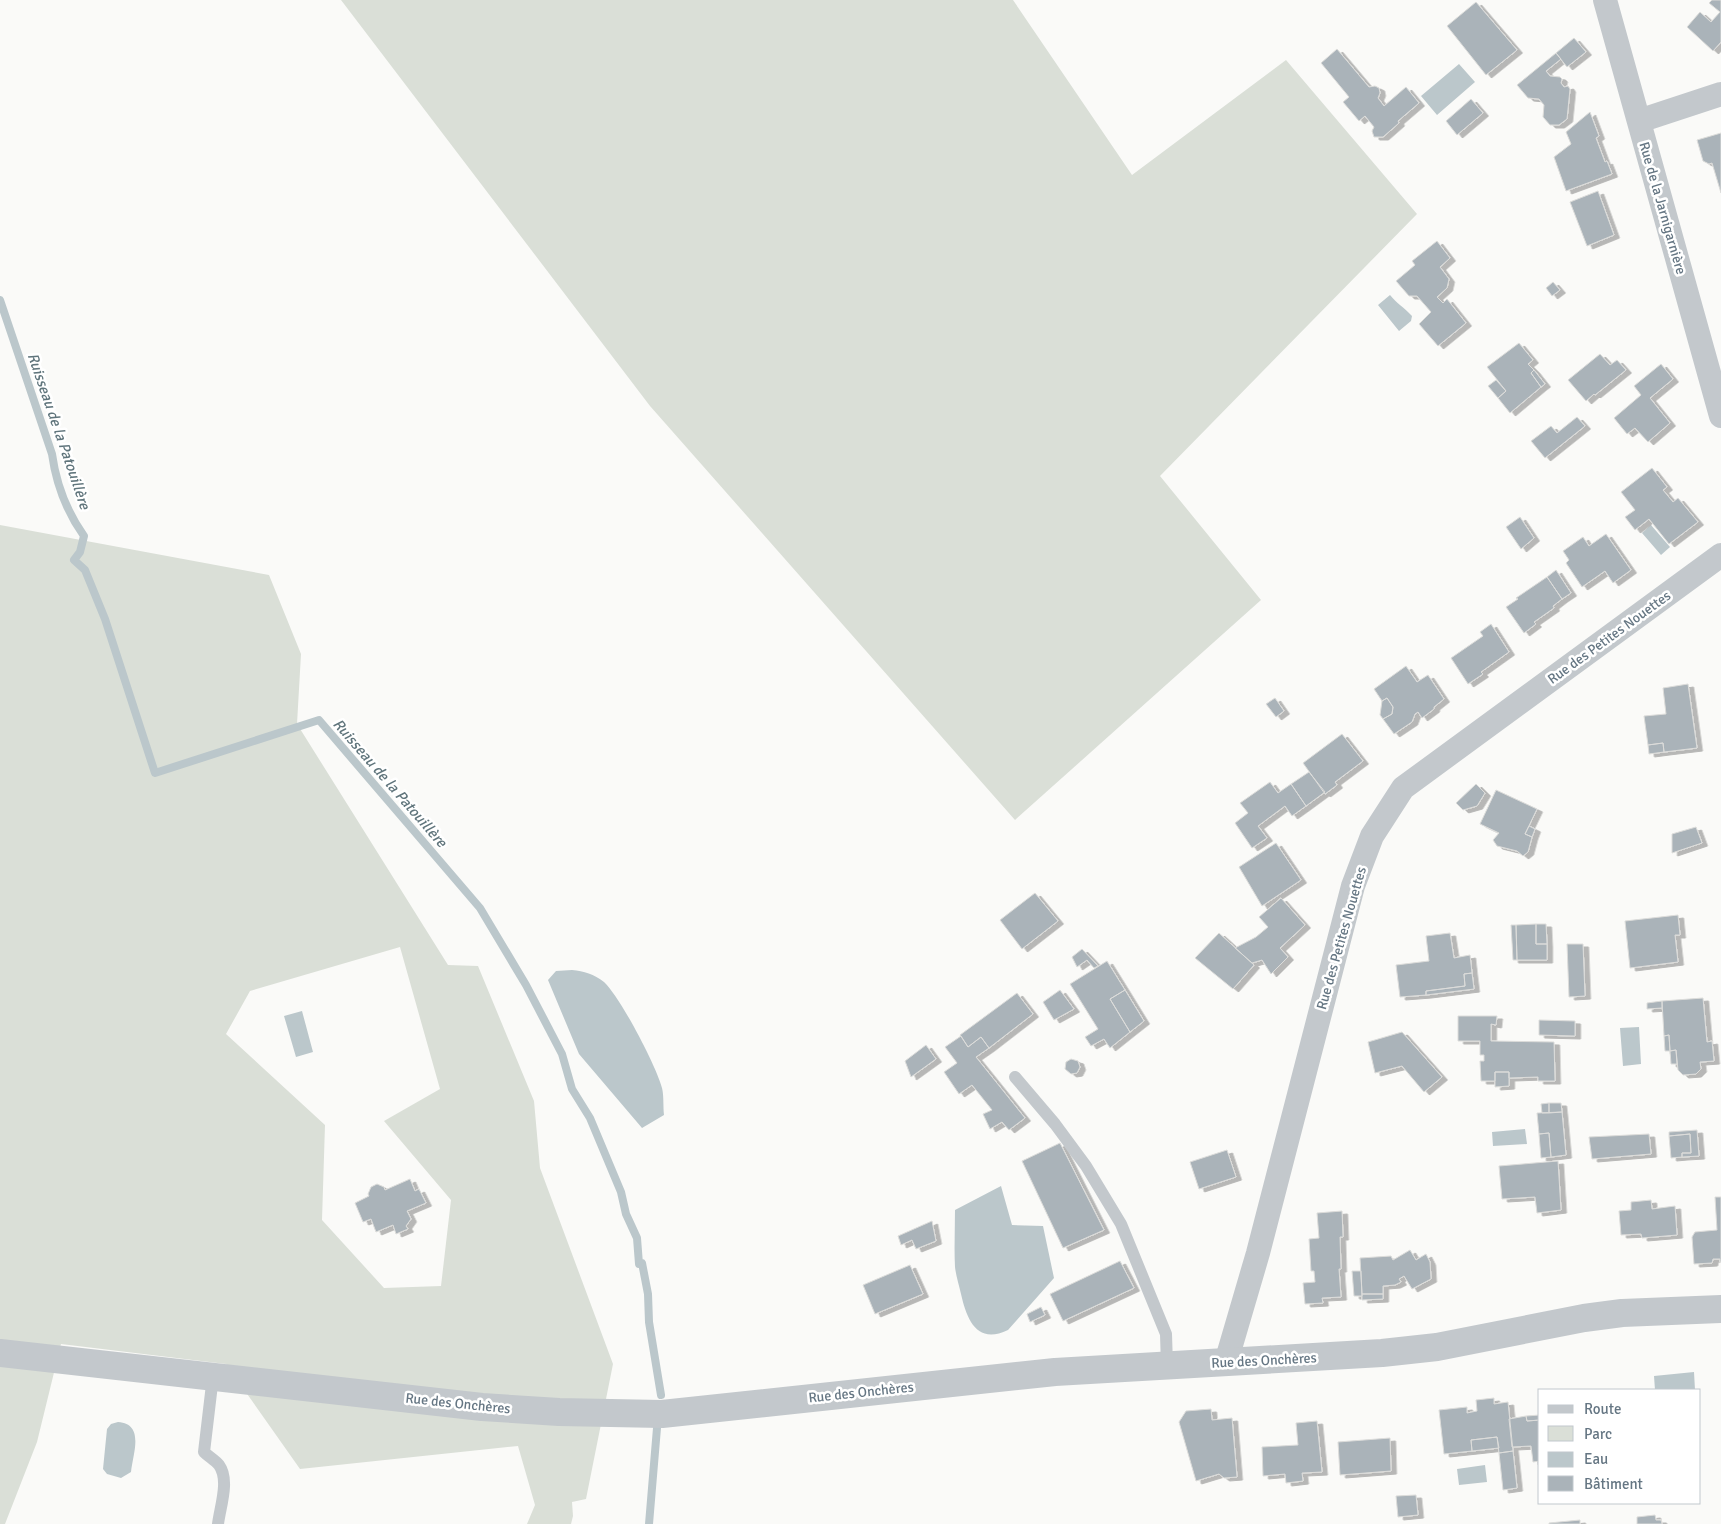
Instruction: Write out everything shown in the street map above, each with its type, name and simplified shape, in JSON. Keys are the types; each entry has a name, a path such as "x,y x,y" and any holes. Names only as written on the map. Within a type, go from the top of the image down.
{"street":[{"name":"Rue de la Jarnigarnière","path":"1605,0 1721,416"},
{"path":"1639,121 1721,94"},
{"name":"Rue des Petites Nouettes","path":"1229,1362 1229,1352 1258,1254 1352,886 1372,836 1403,788 1721,555"},
{"name":"Rue des Onchères","path":"0,1353 482,1406 559,1412 662,1414 1054,1372 1382,1353 1456,1344 1584,1318 1622,1313 1721,1309"}],"lane":[{"path":"1015,1077 1055,1124 1086,1166 1121,1224 1166,1334 1167,1366"},
{"path":"213,1376 204,1452 219,1465 224,1480 218,1524"}],"green space":[{"path":"341,0 1013,0 1132,175 1286,60 1417,214 1160,476 1261,600 1015,820 650,406"},
{"path":"0,525 269,575 301,654 297,724 448,965 478,966 534,1101 540,1168 613,1364 586,1499 572,1502 573,1516 571,1524 527,1524 535,1505 518,1446 300,1469 226,1364 61,1344 37,1442 5,1524 0,1524","holes":["400,947 440,1089 384,1121 451,1200 441,1286 384,1288 322,1220 325,1125 226,1034 250,991"]}],"water":[{"path":"1459,64 1475,82 1437,115 1421,96"},
{"path":"1390,295 1412,316 1411,321 1399,331 1378,305"},
{"path":"1651,525 1670,547 1661,555 1642,533"},
{"path":"572,970 585,972 596,977 611,990 628,1016 653,1064 662,1088 664,1115 642,1128 579,1054 548,980 556,971"},
{"path":"302,1011 313,1052 296,1057 284,1016"},
{"path":"1639,1027 1641,1064 1623,1066 1620,1028"},
{"path":"1525,1129 1527,1144 1493,1146 1492,1132"},
{"path":"1001,1186 1012,1225 1043,1226 1054,1278 1008,1330 997,1334 988,1334 981,1332 970,1321 963,1304 955,1267 955,1210"},
{"path":"1694,1372 1695,1389 1655,1389 1654,1376"},
{"path":"118,1422 132,1428 135,1434 131,1472 121,1478 107,1474 103,1469 107,1429 111,1424"},
{"path":"1485,1465 1487,1482 1459,1485 1457,1469"}],"building":[{"path":"1712,0 1721,0 1721,42 1713,51 1687,27 1700,12 1711,22 1720,12 1709,3"},
{"path":"1476,2 1517,50 1486,75 1447,26"},
{"path":"1574,38 1586,52 1567,67 1556,53"},
{"path":"1337,49 1369,87 1375,86 1379,88 1378,98 1384,106 1406,87 1419,103 1383,137 1374,137 1372,131 1374,127 1365,116 1359,121 1343,102 1349,97 1321,63"},
{"path":"1556,53 1561,59 1546,71 1550,76 1560,77 1564,87 1568,86 1570,89 1567,119 1559,125 1550,125 1543,117 1544,105 1539,99 1528,98 1517,85"},
{"path":"1471,99 1483,113 1457,135 1446,121"},
{"path":"1590,112 1599,136 1596,138 1605,162 1607,161 1612,174 1566,191 1554,157 1571,144 1566,132"},
{"path":"1721,133 1721,193 1712,163 1709,164 1703,161 1697,140"},
{"path":"1598,191 1614,235 1587,246 1570,202"},
{"path":"1437,241 1450,258 1440,267 1449,279 1447,288 1437,297 1443,303 1447,299 1466,323 1438,346 1419,324 1431,312 1417,296 1409,296 1396,281 1415,265 1412,261"},
{"path":"1553,282 1560,290 1552,296 1546,288"},
{"path":"1519,343 1533,360 1528,364 1534,370 1531,373 1541,387 1510,413 1498,398 1506,391 1487,367"},
{"path":"1600,354 1610,365 1617,360 1626,370 1586,401 1568,380"},
{"path":"1661,364 1673,379 1650,398 1670,423 1648,442 1635,428 1627,434 1614,418 1641,395 1634,386"},
{"path":"1534,370 1545,384 1541,387 1531,373"},
{"path":"1496,380 1506,391 1498,398 1488,386"},
{"path":"1577,417 1585,426 1545,458 1531,441 1551,426 1557,433"},
{"path":"1652,468 1667,487 1663,490 1673,502 1678,498 1698,522 1669,544 1649,519 1635,530 1625,517 1635,510 1621,492"},
{"path":"1520,517 1534,538 1521,549 1506,527"},
{"path":"1606,534 1631,570 1613,583 1605,571 1582,587 1566,563 1569,560 1563,551 1583,537 1589,546"},
{"path":"1556,570 1571,593 1562,599 1547,577"},
{"path":"1547,577 1562,599 1553,606 1554,608 1534,622 1536,624 1524,633 1506,607"},
{"path":"1491,624 1509,652 1468,684 1451,658 1483,636 1480,632"},
{"path":"1406,666 1417,682 1428,675 1444,699 1422,718 1418,712 1415,714 1412,722 1394,734 1383,719 1392,714 1393,707 1387,698 1382,701 1374,689"},
{"path":"1688,684 1697,748 1664,752 1663,743 1648,745 1644,716 1666,714 1663,688"},
{"path":"1275,698 1284,711 1276,717 1266,704"},
{"path":"1387,698 1393,707 1392,714 1383,719 1380,715 1382,701"},
{"path":"1342,734 1363,761 1335,782 1337,785 1325,794 1303,763"},
{"path":"1663,743 1664,752 1649,754 1648,745"},
{"path":"1309,772 1325,792 1306,806 1291,784"},
{"path":"1270,782 1278,793 1291,784 1306,806 1292,816 1285,806 1258,826 1267,838 1252,848 1235,823 1248,813 1240,803"},
{"path":"1476,784 1485,793 1477,806 1463,810 1456,803"},
{"path":"1496,790 1537,809 1525,834 1532,837 1528,852 1523,856 1517,851 1497,846 1493,840 1499,833 1480,824"},
{"path":"1529,826 1535,829 1532,837 1525,834"},
{"path":"1696,827 1702,843 1672,853 1672,834"},
{"path":"1276,843 1301,880 1262,906 1239,867"},
{"path":"1035,893 1058,921 1022,949 1000,920"},
{"path":"1281,898 1305,925 1280,948 1288,957 1271,974 1262,960 1252,963 1235,948 1256,937 1268,927 1259,917"},
{"path":"1678,915 1680,935 1675,935 1678,962 1630,968 1625,921"},
{"path":"1536,924 1546,924 1547,944 1536,944"},
{"path":"1536,924 1536,944 1547,944 1547,960 1517,960 1516,925"},
{"path":"1511,925 1516,925 1517,960 1513,960"},
{"path":"1219,933 1254,965 1233,989 1195,958"},
{"path":"1450,933 1454,958 1470,955 1472,973 1464,974 1465,986 1426,991 1426,995 1400,997 1396,965 1429,961 1426,936"},
{"path":"1567,944 1583,944 1585,996 1569,997"},
{"path":"1082,949 1098,966 1094,968 1087,960 1077,967 1072,957"},
{"path":"1107,961 1125,990 1110,999 1130,1032 1110,1048 1104,1039 1091,1046 1085,1037 1098,1029 1070,984"},
{"path":"1472,973 1474,989 1426,995 1426,991 1465,986 1464,974"},
{"path":"1060,990 1074,1009 1054,1020 1043,1002"},
{"path":"1125,990 1144,1021 1130,1032 1110,999"},
{"path":"1017,993 1033,1014 989,1048 981,1037 968,1047 960,1035"},
{"path":"1703,998 1707,1042 1712,1041 1714,1061 1700,1062 1701,1069 1696,1074 1683,1075 1678,1070 1676,1050 1670,1051 1669,1035 1664,1036 1662,1001"},
{"path":"1662,1001 1662,1008 1647,1009 1647,1003"},
{"path":"1458,1016 1497,1016 1496,1025 1491,1024 1491,1041 1554,1042 1555,1081 1538,1081 1538,1077 1509,1078 1509,1072 1495,1072 1495,1081 1481,1081 1480,1061 1484,1061 1484,1055 1480,1055 1480,1041 1458,1041"},
{"path":"1539,1020 1575,1021 1575,1036 1539,1035"},
{"path":"1402,1032 1442,1077 1424,1092 1402,1066 1375,1073 1368,1042"},
{"path":"1669,1035 1670,1051 1665,1051 1664,1036"},
{"path":"961,1036 968,1047 981,1037 989,1048 976,1057 1025,1118 1009,1130 1002,1122 990,1129 983,1114 992,1110 972,1085 959,1094 944,1072 957,1063 945,1047"},
{"path":"926,1045 936,1059 911,1077 905,1061"},
{"path":"1676,1050 1677,1064 1671,1064 1670,1051"},
{"path":"1071,1059 1078,1061 1080,1067 1077,1073 1071,1074 1065,1069 1066,1062"},
{"path":"1495,1072 1509,1072 1509,1086 1495,1087"},
{"path":"1549,1103 1561,1103 1562,1112 1549,1113"},
{"path":"1549,1103 1549,1113 1542,1113 1541,1104"},
{"path":"1562,1112 1566,1155 1551,1157 1549,1133 1539,1134 1537,1113"},
{"path":"1697,1130 1699,1156 1682,1157 1682,1153 1691,1153 1690,1134 1669,1136 1669,1132"},
{"path":"1549,1133 1551,1157 1541,1158 1539,1134"},
{"path":"1649,1134 1651,1154 1592,1159 1589,1137"},
{"path":"1690,1134 1691,1153 1682,1153 1682,1157 1671,1158 1669,1136"},
{"path":"1060,1143 1104,1230 1063,1248 1022,1161"},
{"path":"1227,1150 1236,1177 1199,1189 1190,1162"},
{"path":"1558,1161 1561,1210 1537,1213 1535,1197 1502,1199 1499,1166"},
{"path":"410,1179 415,1191 419,1189 426,1203 407,1211 411,1219 406,1226 408,1229 396,1234 393,1225 376,1232 371,1219 363,1222 355,1203 369,1196 371,1187 377,1184 384,1187 385,1190"},
{"path":"1715,1197 1721,1197 1721,1262 1720,1259 1713,1259 1712,1263 1694,1264 1692,1237 1695,1232 1717,1230"},
{"path":"1651,1200 1652,1209 1675,1206 1677,1235 1642,1238 1641,1234 1621,1235 1619,1211 1631,1210 1631,1202"},
{"path":"1342,1211 1343,1237 1340,1237 1341,1269 1339,1269 1341,1297 1322,1298 1323,1303 1305,1304 1303,1283 1315,1282 1314,1271 1311,1271 1309,1239 1319,1238 1317,1213"},
{"path":"932,1221 936,1241 916,1249 912,1240 901,1245 898,1236"},
{"path":"1410,1250 1416,1260 1426,1254 1430,1262 1431,1279 1412,1289 1404,1276 1399,1279 1401,1282 1395,1285 1383,1286 1383,1294 1362,1294 1360,1258 1391,1256 1393,1260"},
{"path":"1120,1261 1134,1288 1063,1321 1050,1294"},
{"path":"910,1265 923,1294 875,1314 863,1285"},
{"path":"1352,1271 1361,1271 1362,1296 1354,1296"},
{"path":"1362,1294 1383,1294 1383,1299 1362,1300"},
{"path":"1041,1307 1045,1315 1030,1322 1027,1314"},
{"path":"1494,1398 1494,1404 1508,1402 1513,1451 1499,1453 1497,1437 1471,1440 1472,1451 1444,1454 1439,1410 1467,1407 1467,1413 1477,1411 1476,1400"},
{"path":"1211,1409 1212,1420 1232,1418 1237,1477 1224,1478 1219,1474 1196,1481 1179,1422 1186,1411"},
{"path":"1538,1415 1538,1420 1527,1421 1526,1416"},
{"path":"1526,1416 1527,1421 1538,1420 1538,1461 1533,1462 1531,1446 1512,1447 1509,1419"},
{"path":"1317,1421 1322,1472 1302,1473 1303,1481 1286,1483 1285,1474 1263,1476 1262,1447 1298,1445 1296,1423"},
{"path":"1497,1437 1499,1448 1472,1451 1471,1440"},
{"path":"1390,1438 1391,1471 1340,1475 1338,1442"},
{"path":"1513,1451 1517,1488 1503,1490 1499,1453"},
{"path":"1416,1495 1418,1515 1398,1517 1396,1496"},
{"path":"1655,1515 1656,1520 1661,1520 1662,1524 1637,1524 1637,1517"},
{"path":"1580,1520 1580,1524 1549,1524 1549,1523"}],"waterway":[{"name":"Ruisseau de la Patouillère","path":"0,300 52,454 56,476 63,497 72,517 84,536 80,552 74,560 85,570 105,619 155,773 319,720 480,908 526,985 562,1054 572,1089 590,1118 621,1192 626,1214 637,1238 639,1264 642,1263 648,1294 649,1322 661,1395"},
{"name":"Ruisseau de la Patouillère","path":"649,1524 657,1428"}]}
